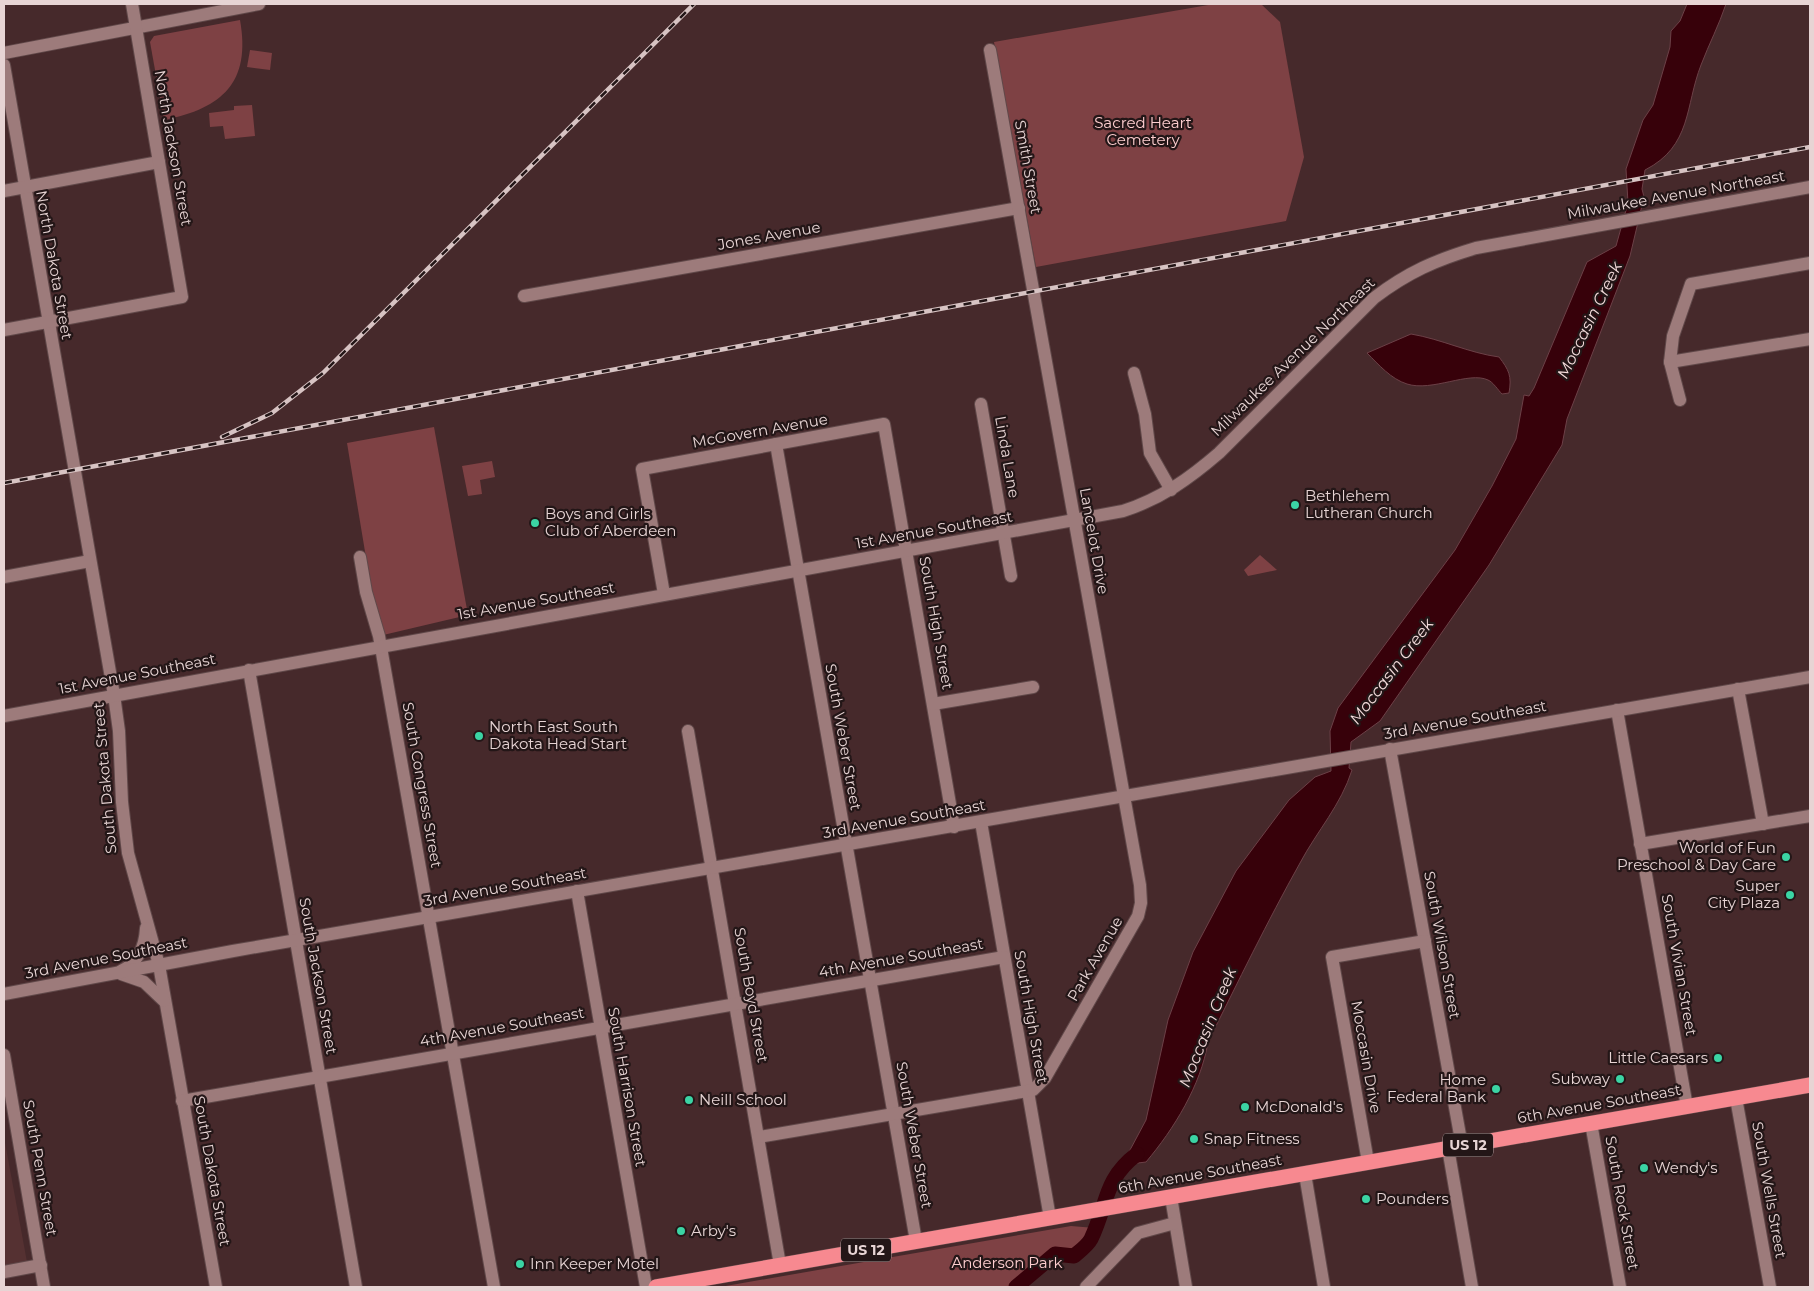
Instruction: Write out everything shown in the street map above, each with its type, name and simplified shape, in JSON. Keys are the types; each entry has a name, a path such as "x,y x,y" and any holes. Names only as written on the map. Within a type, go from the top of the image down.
{"highway":[{"name":"6th Avenue Southeast","path":"656,1287 1810,1085"}],"street":[{"name":"North Jackson Street","path":"48,322 182,297 132,4"},
{"path":"4,53 260,4"},
{"name":"Smith Street","path":"990,50 1033,290"},
{"name":"North Dakota Street","path":"4,65 74,470"},
{"path":"4,191 159,162"},
{"name":"Milwaukee Avenue Northeast","path":"1074,522 1138,506 1170,490 1192,476 1219,453 1359,312 1399,279 1428,264 1476,248 1810,187"},
{"name":"Jones Avenue","path":"524,296 1019,208"},
{"path":"1680,400 1670,362 1673,336 1692,284 1810,263"},
{"name":"Lancelot Drive","path":"1033,290 1124,797"},
{"path":"4,330 48,322"},
{"path":"1670,362 1810,339"},
{"path":"1134,373 1145,414 1150,453 1170,490"},
{"name":"Linda Lane","path":"981,404 1011,576"},
{"name":"McGovern Avenue","path":"664,594 642,469 884,424"},
{"name":"South High Street","path":"884,424 954,827"},
{"name":"South Weber Street","path":"776,444 916,1241"},
{"name":"South Dakota Street","path":"74,470 114,695 119,731 125,834 135,885 159,965 216,1287"},
{"name":"1st Avenue Southeast","path":"4,716 664,594 1074,522"},
{"name":"South Congress Street","path":"360,557 366,592 381,646 494,1287"},
{"path":"4,577 90,561"},
{"name":"South Jackson Street","path":"249,670 356,1287"},
{"name":"3rd Avenue Southeast","path":"4,994 577,891 1810,677"},
{"path":"933,704 1033,687"},
{"path":"1738,689 1763,824"},
{"name":"South Vivian Street","path":"1617,710 1687,1107"},
{"name":"South Boyd Street","path":"688,731 780,1265"},
{"name":"South Wilson Street","path":"1390,749 1425,941 1455,1147 1472,1287"},
{"name":"Park Avenue","path":"1028,1091 1040,1085 1045,1078 1138,916 1141,903 1140,885 1124,797"},
{"path":"1640,844 1810,816"},
{"name":"South High Street","path":"981,822 1050,1218"},
{"name":"South Harrison Street","path":"577,891 646,1287"},
{"path":"116,973 126,968 137,958 143,945 146,920"},
{"name":"Moccasin Drive","path":"1368,1162 1332,957 1425,941"},
{"name":"4th Avenue Southeast","path":"182,1101 600,1026 1004,957"},
{"path":"116,973 127,974 144,982 165,1002"},
{"name":"South Penn Street","path":"4,1055 44,1287"},
{"path":"759,1137 1028,1091"},
{"name":"South Wells Street","path":"1736,1098 1770,1287"},
{"name":"South Rock Street","path":"1591,1123 1620,1287"},
{"path":"1305,1174 1324,1287"},
{"path":"1171,1197 1186,1287"},
{"path":"1086,1287 1138,1232 1175,1223"},
{"path":"4,1272 41,1265"}],"shaded area":[{"path":"4,1137 27,1262 4,1266"}],"green space":[{"name":"Sacred Heart Cemetery","path":"1214,4 1261,4 1280,22 1304,157 1286,221 1036,267 994,42"},
{"path":"240,20 241,60 236,76 228,89 217,99 202,108 185,115 164,120 150,42 154,36"},
{"path":"250,50 272,53 270,70 247,67"},
{"path":"252,105 255,136 225,139 223,126 210,127 209,113 234,110 234,106"},
{"path":"434,427 468,615 379,636 347,443"},
{"path":"492,461 495,477 480,480 482,494 468,496 462,466"},
{"path":"1260,555 1277,570 1248,576 1244,570"},
{"name":"Anderson Park","path":"1071,1226 1095,1228 1091,1241 1074,1256 1055,1254 1016,1287 720,1287"}],"water":[{"path":"1687,4 1726,4 1701,65 1685,124 1679,137 1660,160 1645,170 1642,189 1644,197 1630,256 1567,419 1562,445 1489,565 1380,721 1351,742 1349,768 1352,770 1342,795 1307,851 1276,907 1208,1042 1199,1074 1185,1106 1167,1135 1146,1162 1122,1165 1146,1120 1168,1020 1193,952 1236,871 1289,800 1315,777 1331,771 1330,731 1338,708 1455,550 1492,486 1516,439 1524,395 1529,396 1534,388 1587,262 1616,246 1628,203 1626,169 1643,120 1653,105 1670,47 1671,31 1680,21"},
{"path":"1411,334 1499,357 1509,374 1509,393 1502,394 1490,381 1480,378 1417,386 1407,384 1390,375 1367,353"}],"waterway":[{"name":"Moccasin Creek","path":"1016,1287 1055,1254 1074,1256 1084,1248 1091,1239 1112,1183 1118,1173 1137,1154"}],"railway":[{"path":"222,437 272,413 323,373 694,4"},
{"path":"4,483 1810,147"}],"place":[{"name":"Bethlehem Lutheran Church","path":"1295,505"},
{"name":"Boys and Girls Club of Aberdeen","path":"535,523"},
{"name":"North East South Dakota Head Start","path":"479,736"},
{"name":"World of Fun Preschool & Day Care","path":"1786,857"},
{"name":"Super City Plaza","path":"1790,895"},
{"name":"Little Caesars","path":"1718,1058"},
{"name":"Subway","path":"1620,1079"},
{"name":"Home Federal Bank","path":"1496,1089"},
{"name":"Neill School","path":"689,1100"},
{"name":"McDonald's","path":"1245,1107"},
{"name":"Snap Fitness","path":"1194,1139"},
{"name":"Wendy's","path":"1644,1168"},
{"name":"Pounders","path":"1366,1199"},
{"name":"Arby's","path":"681,1231"},
{"name":"Inn Keeper Motel","path":"520,1264"}]}
